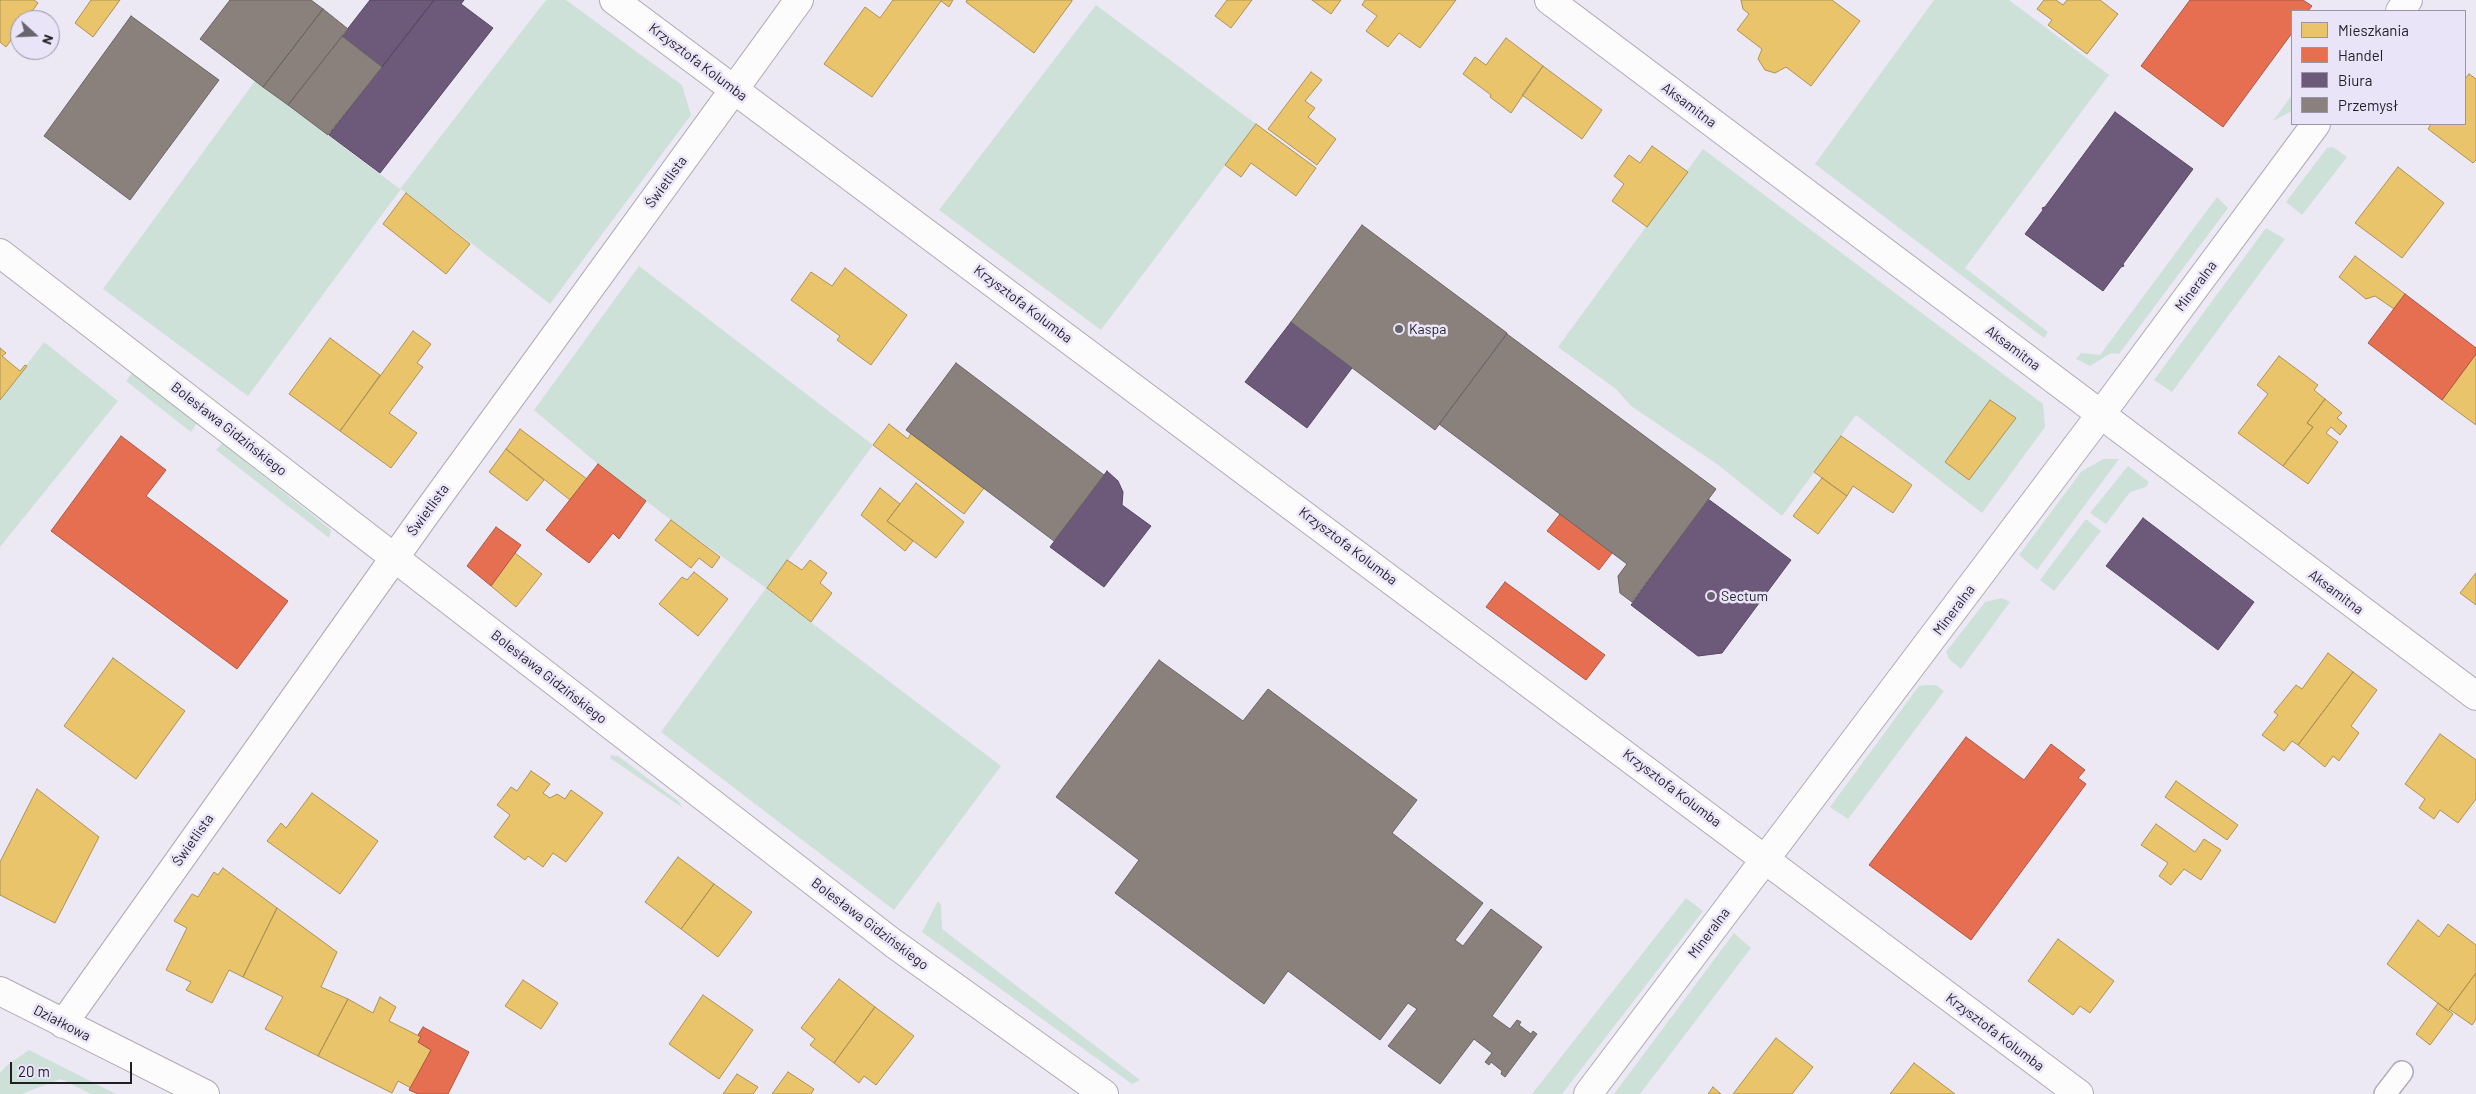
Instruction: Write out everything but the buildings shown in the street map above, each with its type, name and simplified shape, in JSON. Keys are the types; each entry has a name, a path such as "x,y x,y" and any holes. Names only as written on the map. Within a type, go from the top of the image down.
{"street":[{"name":"Krzysztofa Kolumba","path":"614,0 2079,1094"},
{"name":"Świetlista","path":"63,1024 395,556 799,0"},
{"name":"Aksamitna","path":"1549,0 2476,696"},
{"name":"Mineralna","path":"1588,1094 2101,414 2315,125"},
{"name":"Bolesława Gidzińskiego","path":"0,252 893,943 1104,1094"},
{"name":"Działkowa","path":"0,991 205,1094"}],"lane":[{"path":"2386,1094 2402,1072"}],"green space":[{"path":"546,0 566,0 682,85 691,115 550,304 401,189 248,396 103,289 255,81 400,189"},
{"path":"1934,0 2009,0 2109,75 1965,268 2048,332 2044,338 1815,164"},
{"path":"1096,5 1256,124 1101,330 939,210"},
{"path":"2291,96 2291,112 2273,121"},
{"path":"2333,147 2347,157 2302,215 2286,202 2327,148"},
{"path":"1703,149 2043,404 2045,427 1982,513 1856,415 1782,516 1717,464 1631,406 1616,389 1558,347"},
{"path":"2217,197 2228,208 2119,354 2111,353 2090,366 2076,359 2081,353 2100,355"},
{"path":"2266,228 2285,239 2172,392 2154,380"},
{"path":"639,266 873,445 767,589 1001,766 894,910 661,732 766,588 671,520 598,464 534,410"},
{"path":"44,342 118,401 0,547 0,400"},
{"path":"133,372 197,423 191,432 126,381"},
{"path":"222,443 331,530 329,538 216,450"},
{"path":"2103,459 2119,459 2037,570 2019,555 2081,472"},
{"path":"2128,466 2149,482 2146,487 2130,492 2106,524 2090,513"},
{"path":"2086,519 2101,531 2054,591 2040,580"},
{"path":"2002,598 2010,602 1961,669 1949,659 1946,652 1985,602"},
{"path":"1936,685 1944,691 1848,819 1830,807 1919,686"},
{"path":"611,755 618,756 678,801 683,808 610,758"},
{"path":"1686,898 1703,911 1562,1094 1532,1094"},
{"path":"938,901 941,905 942,929 1140,1080 1132,1084 922,932"},
{"path":"1734,933 1751,948 1640,1094 1614,1094"},
{"path":"29,1050 116,1094 91,1094 61,1079 21,1094 0,1094 0,1073 6,1066"}],"place":[{"name":"Kaspa","path":"1399,329"},
{"name":"Sectum","path":"1711,596"}]}
